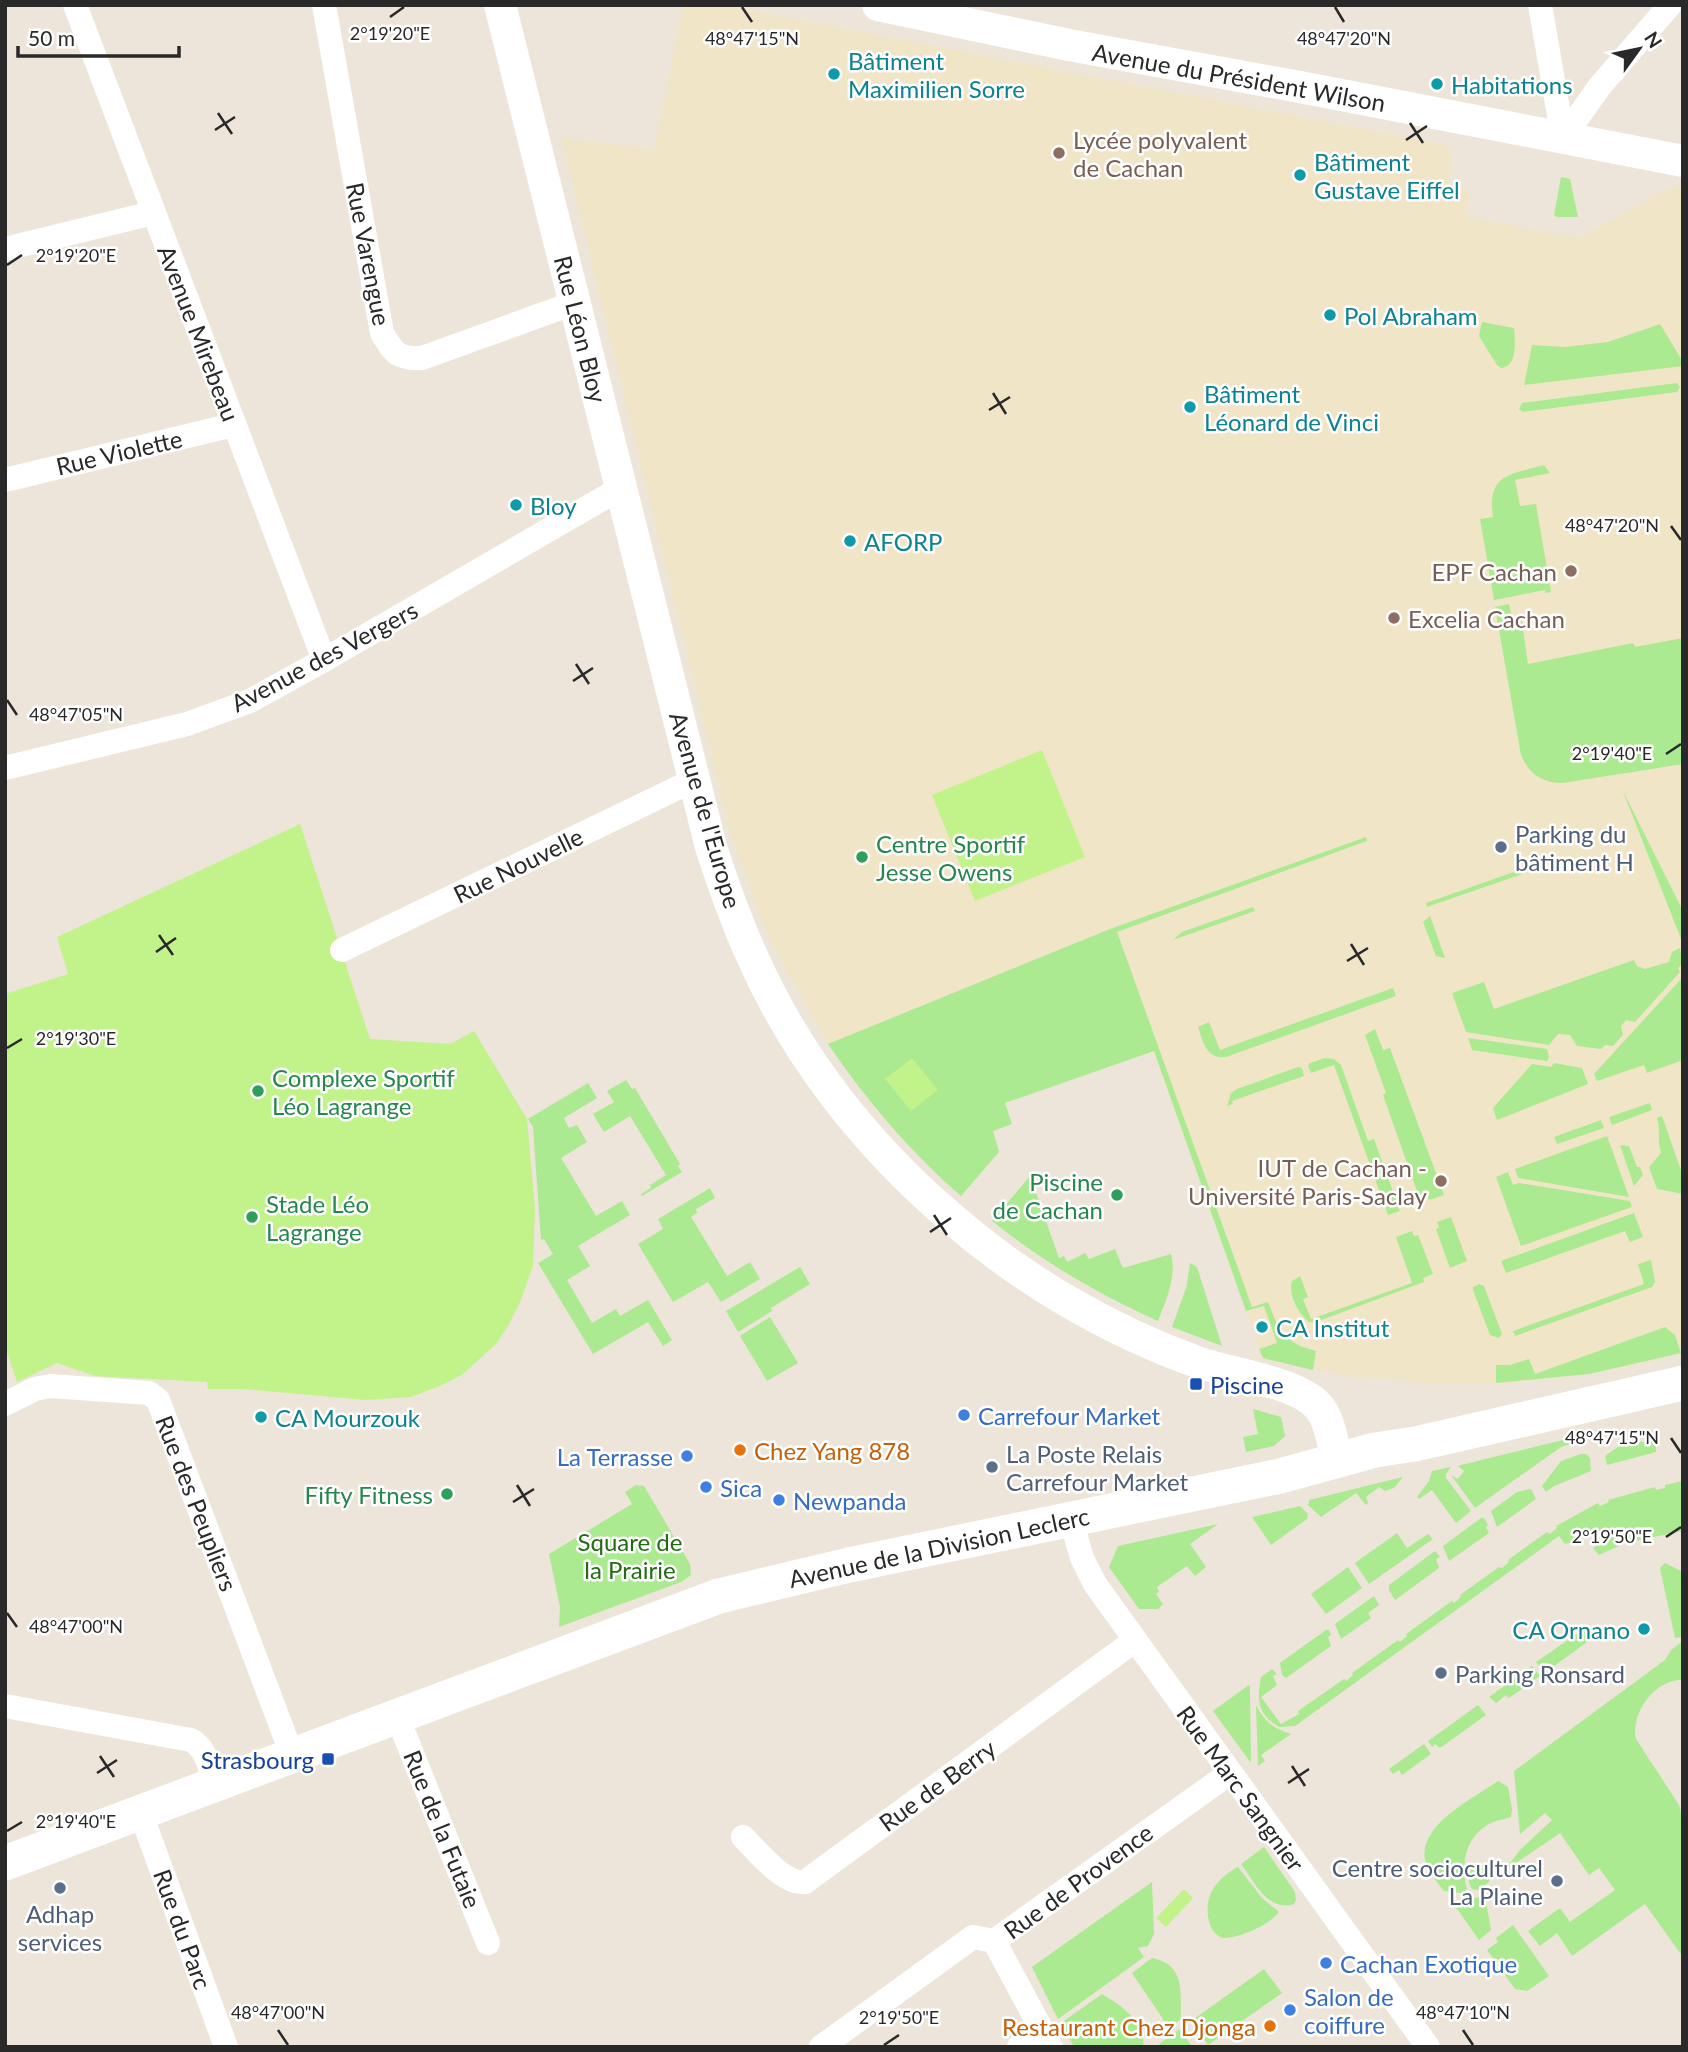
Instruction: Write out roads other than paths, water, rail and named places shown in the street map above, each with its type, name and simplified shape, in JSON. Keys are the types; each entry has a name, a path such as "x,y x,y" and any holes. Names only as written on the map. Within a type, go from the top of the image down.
{"main road":[{"name":"Avenue de la Division Leclerc","path":"5,1863 719,1596 761,1584 1280,1476 1337,1460 1683,1383"}],"street":[{"name":"Avenue Mirebeau","path":"75,5 324,660"},
{"name":"Rue Varengue","path":"324,5 382,332 393,352 405,359 422,358 574,303"},
{"name":"Rue Léon Bloy","path":"500,5 663,653"},
{"name":"Avenue du Président Wilson","path":"878,5 1080,47 1683,161"},
{"path":"1540,5 1563,138"},
{"path":"1563,138 1600,86 1670,5"},
{"path":"5,249 153,213"},
{"name":"Rue Violette","path":"5,480 233,425"},
{"name":"Avenue des Vergers","path":"5,768 187,724 250,701 621,488"},
{"name":"Avenue de l'Europe","path":"663,653 711,847 752,957 800,1047 842,1105 883,1151 949,1217 1002,1258 1071,1303 1118,1328 1199,1362 1275,1384 1310,1398 1323,1409 1337,1460"},
{"name":"Rue Nouvelle","path":"342,950 694,780"},
{"name":"Rue des Peupliers","path":"5,1404 35,1389 50,1387 149,1393 158,1400 292,1755"},
{"name":"Rue Marc Sangnier","path":"1071,1520 1082,1558 1095,1584 1428,2047"},
{"name":"Rue de Berry","path":"743,1837 785,1877 797,1883 805,1882 1134,1641"},
{"path":"5,1706 191,1740 198,1744 203,1752 215,1783"},
{"name":"Rue de la Futaie","path":"397,1716 488,1943"},
{"name":"Rue de Provence","path":"821,2047 972,1937 994,1941 1230,1773"},
{"name":"Rue du Parc","path":"140,1811 226,2047"},
{"path":"994,1941 1047,2038 1019,2047"}],"place":[{"name":"Bâtiment Maximilien Sorre","path":"834,74"},
{"name":"Habitations","path":"1437,84"},
{"name":"Lycée polyvalent de Cachan","path":"1059,153"},
{"name":"Bâtiment Gustave Eiffel","path":"1300,175"},
{"name":"Pol Abraham","path":"1330,315"},
{"name":"Bâtiment Léonard de Vinci","path":"1190,407"},
{"name":"Bloy","path":"516,505"},
{"name":"AFORP","path":"850,541"},
{"name":"EPF Cachan","path":"1571,571"},
{"name":"Excelia Cachan","path":"1394,618"},
{"name":"Parking du bâtiment H","path":"1501,847"},
{"name":"Centre Sportif Jesse Owens","path":"862,857"},
{"name":"Complexe Sportif Léo Lagrange","path":"258,1091"},
{"name":"IUT de Cachan - Université Paris-Saclay","path":"1441,1181"},
{"name":"Piscine de Cachan","path":"1117,1195"},
{"name":"Stade Léo Lagrange","path":"252,1217"},
{"name":"CA Institut","path":"1262,1327"},
{"name":"Piscine","path":"1196,1384"},
{"name":"Carrefour Market","path":"964,1415"},
{"name":"CA Mourzouk","path":"261,1417"},
{"name":"Chez Yang 878","path":"740,1450"},
{"name":"La Terrasse","path":"687,1456"},
{"name":"La Poste Relais Carrefour Market","path":"992,1467"},
{"name":"Sica","path":"706,1487"},
{"name":"Fifty Fitness","path":"447,1494"},
{"name":"Newpanda","path":"779,1500"},
{"name":"CA Ornano","path":"1644,1629"},
{"name":"Parking Ronsard","path":"1441,1673"},
{"name":"Strasbourg","path":"328,1759"},
{"name":"Centre socioculturel La Plaine","path":"1557,1881"},
{"name":"Adhap services","path":"60,1888"},
{"name":"Cachan Exotique","path":"1326,1963"},
{"name":"Salon de coiffure","path":"1290,2010"},
{"name":"Restaurant Chez Djonga","path":"1270,2026"}],"park label":[{"name":"Square de la Prairie","path":"630,1555"}]}
